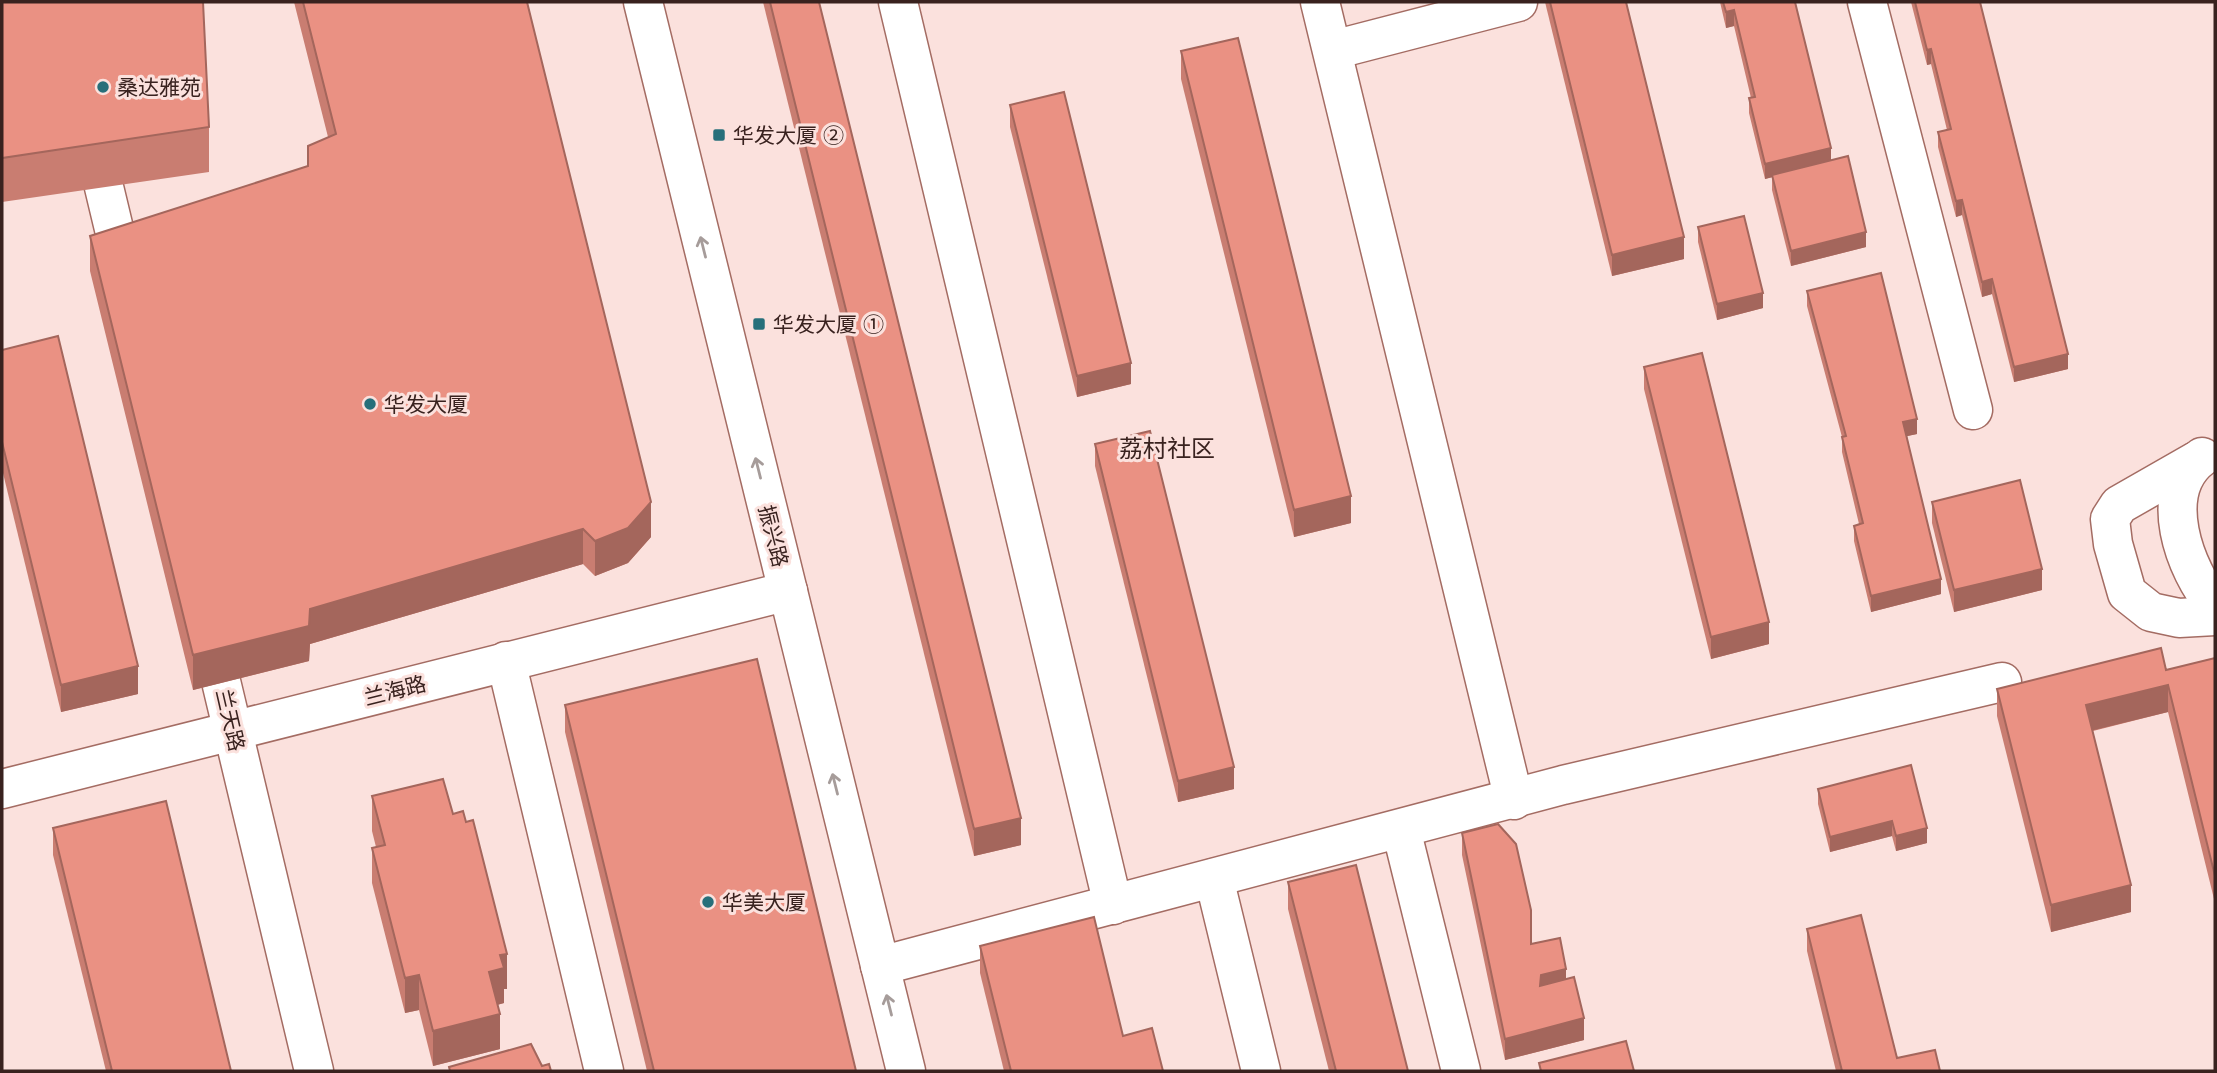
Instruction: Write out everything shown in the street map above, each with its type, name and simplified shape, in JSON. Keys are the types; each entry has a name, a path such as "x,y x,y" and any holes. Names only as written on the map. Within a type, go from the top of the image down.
{"street":[{"name":"振兴路","path":"643,2 906,1071"},
{"path":"898,2 1114,905"},
{"path":"1320,2 1514,800"},
{"path":"1333,50 1518,2"},
{"path":"1867,2 1973,410"},
{"path":"83,96 134,312"},
{"path":"2206,454 2182,485 2177,518 2186,558 2200,588 2215,605"},
{"path":"2206,454 2119,505 2110,519 2113,544 2127,593 2151,612 2179,618 2215,616"},
{"name":"兰海路","path":"2,789 788,591"},
{"name":"兰天路","path":"201,596 314,1071"},
{"path":"506,661 604,1071"},
{"path":"880,966 1563,785 2002,682"},
{"path":"1401,830 1461,1071"},
{"path":"1214,878 1261,1071"}],"building":[{"name":"桑达雅苑","path":"2,2 203,2 209,127 2,158"},
{"name":"华发大厦","path":"303,2 527,2 651,502 628,528 595,541 583,529 310,609 309,626 193,655 90,236 308,166 308,146 336,134"},
{"path":"770,2 819,2 1021,818 974,829"},
{"path":"1550,2 1626,2 1684,237 1612,255"},
{"path":"1723,2 1795,2 1831,148 1765,164 1749,98 1755,97 1734,10 1726,12"},
{"path":"1915,2 1980,2 2068,354 2014,367 1992,279 1982,282 1962,200 1956,201 1938,132 1951,129 1931,49 1927,50"},
{"path":"1238,38 1351,496 1294,510 1181,51"},
{"path":"1064,92 1131,363 1077,376 1010,105"},
{"path":"1848,156 1866,232 1791,251 1772,175"},
{"path":"1744,216 1763,293 1717,304 1698,227"},
{"path":"1881,273 1917,419 1903,422 1941,579 1871,596 1854,526 1863,523 1842,437 1846,436 1807,291"},
{"path":"58,336 138,666 61,685 2,442 2,350"},
{"path":"1702,353 1769,622 1711,637 1644,367"},
{"path":"1150,431 1234,767 1178,781 1095,444"},
{"path":"2020,480 2042,569 1954,590 1932,502"},
{"path":"2161,648 2166,670 2215,658 2215,876 2168,685 2086,705 2131,885 2051,905 1997,689"},
{"name":"华美大厦","path":"757,659 856,1071 654,1071 565,705"},
{"path":"1911,765 1927,828 1896,836 1892,821 1830,837 1818,789"},
{"path":"443,779 453,814 463,811 466,822 473,820 507,954 500,955 504,968 489,972 500,1014 433,1031 419,975 405,978 372,848 385,845 372,796"},
{"path":"166,801 231,1071 112,1071 53,828"},
{"path":"1498,824 1516,844 1531,910 1531,944 1560,938 1566,969 1541,975 1540,986 1574,977 1584,1018 1505,1039 1462,833"},
{"path":"1356,865 1408,1071 1336,1071 1288,882"},
{"path":"1861,915 1897,1058 1935,1050 1940,1071 1842,1071 1807,929"},
{"path":"1094,917 1123,1036 1152,1028 1163,1071 1011,1071 980,946"},
{"path":"1626,1041 1634,1071 1541,1071 1539,1063"},
{"path":"531,1044 542,1066 549,1064 551,1071 450,1071 449,1067"}],"place":[{"name":"桑达雅苑","path":"103,87"},
{"name":"华发大厦 ②","path":"719,135"},
{"name":"华发大厦 ①","path":"759,324"},
{"name":"华发大厦","path":"370,404"},
{"name":"华美大厦","path":"708,902"}],"district":[{"name":"荔村社区","path":"1167,448"}]}
